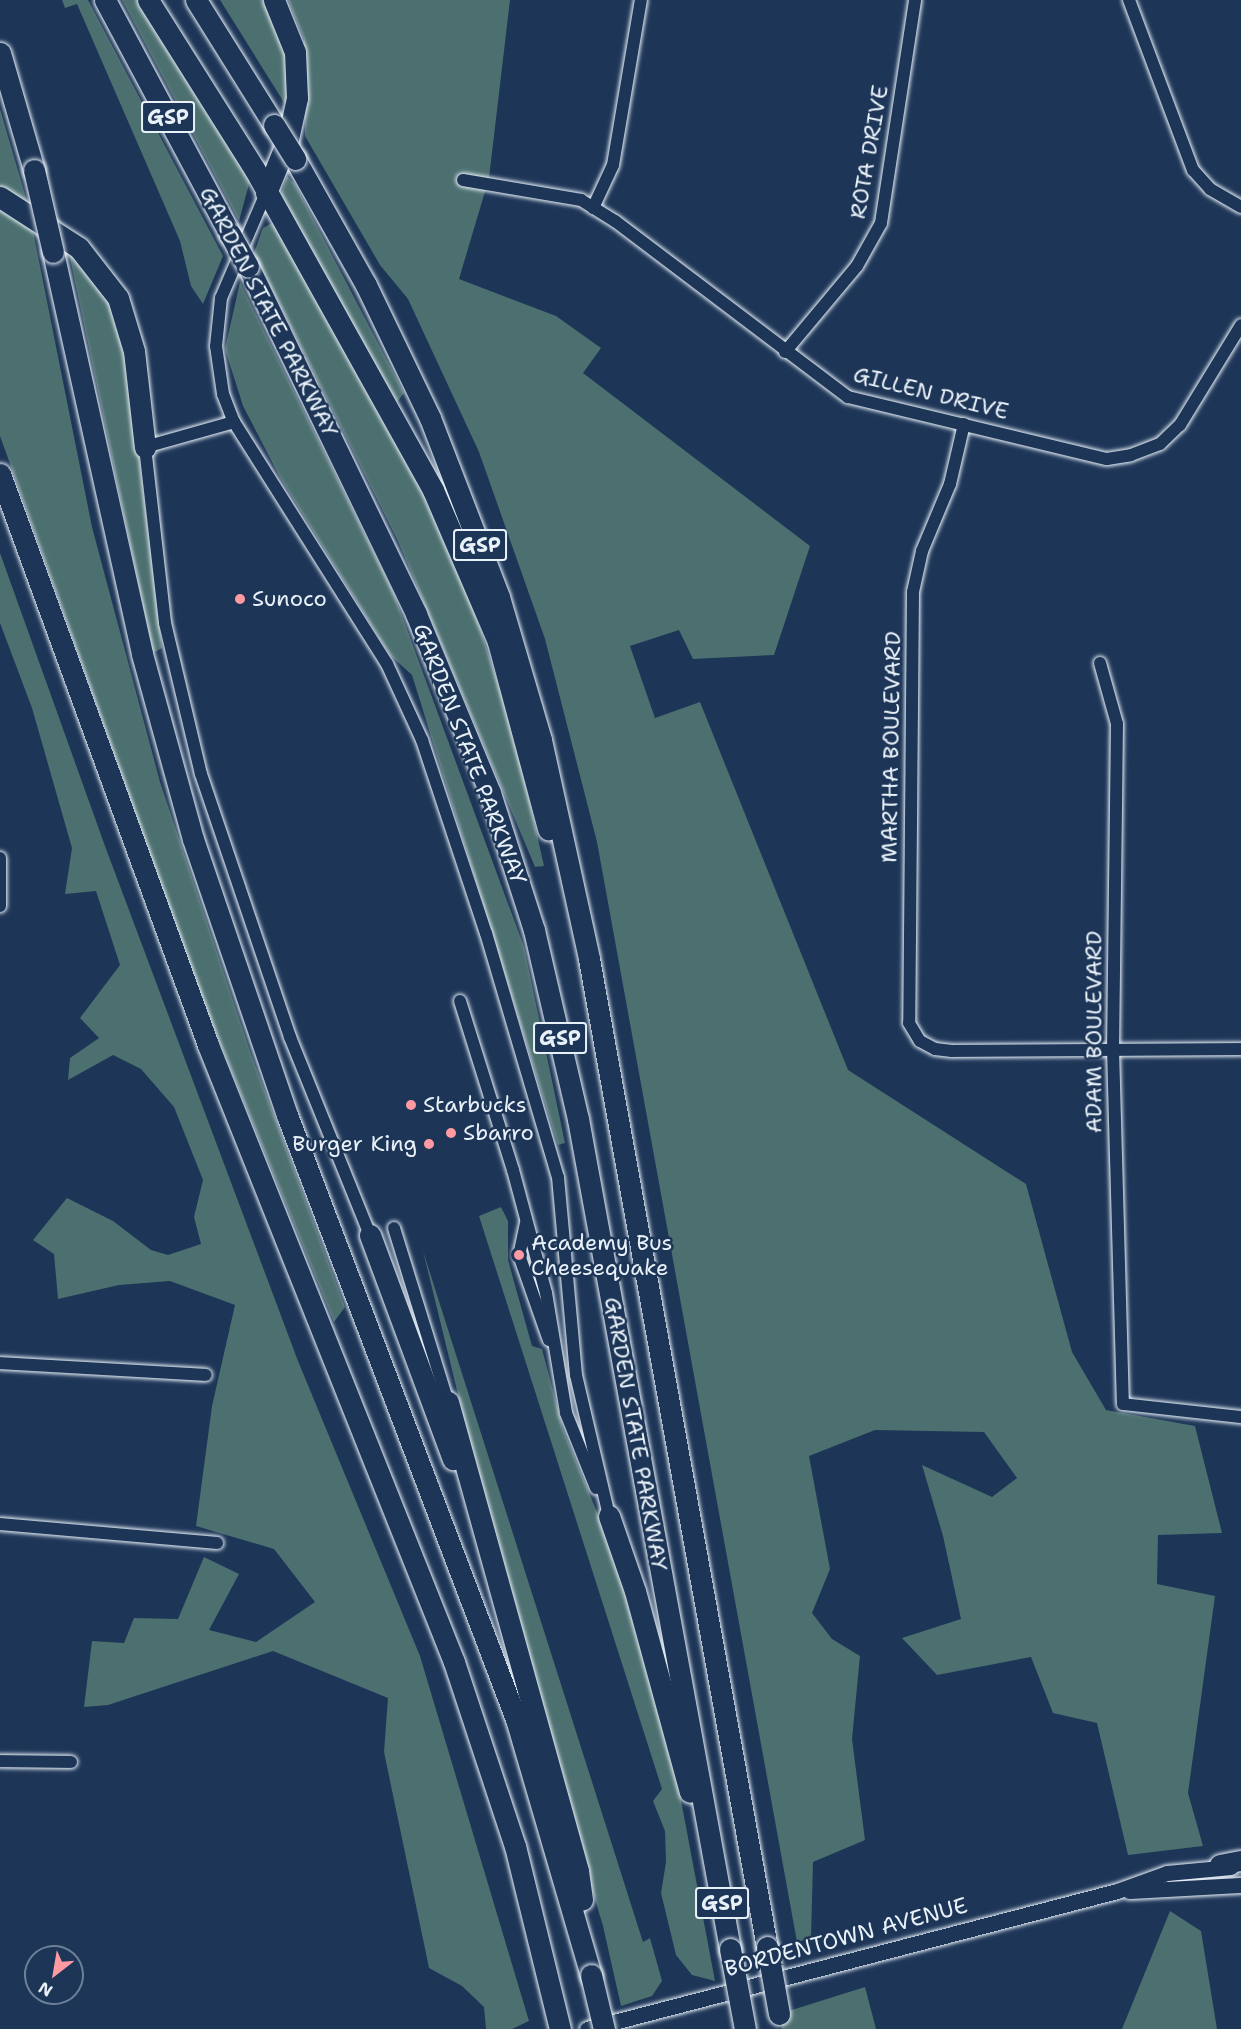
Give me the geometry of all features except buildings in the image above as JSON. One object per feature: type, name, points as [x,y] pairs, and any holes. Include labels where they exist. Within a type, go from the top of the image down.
[{"type":"highway","name":"GARDEN STATE PARKWAY","points":[[105,0],[248,266],[416,614],[490,793],[534,930],[578,1119],[745,2029]]},
{"type":"highway","points":[[148,0],[266,193],[418,461],[486,609],[529,751],[560,886],[589,959]]},
{"type":"highway","name":"GARDEN STATE PARKWAY","points":[[196,0],[295,159],[389,330],[467,507],[531,701],[555,794],[589,959],[780,2022]]},
{"type":"highway","points":[[266,193],[288,139],[297,98],[295,52],[274,0]]},
{"type":"highway","points":[[0,53],[34,170],[142,654],[193,839],[284,1106],[516,1719],[591,1975],[604,2029]]},
{"type":"highway","points":[[0,197],[79,248],[118,298],[134,351],[145,447]]},
{"type":"highway","points":[[0,474],[216,1066],[454,1662],[506,1818],[560,2029]]},
{"type":"highway","points":[[370,1235],[494,1569]]},
{"type":"highway","points":[[448,1402],[578,1871],[591,1975]]},
{"type":"highway","points":[[609,1516],[657,1664],[684,1773],[714,1858]]},
{"type":"highway","points":[[1220,1865],[1241,1861]]},
{"type":"street","points":[[593,207],[614,165],[641,0]]},
{"type":"street","name":"ROTA DRIVE","points":[[785,352],[857,266],[881,223],[915,0]]},
{"type":"street","points":[[1129,0],[1193,170],[1210,189],[1241,207]]},
{"type":"street","name":"GILLEN DRIVE","points":[[463,180],[581,201],[593,207],[848,397],[1107,459],[1131,455],[1160,444],[1180,425],[1241,325]]},
{"type":"street","points":[[266,193],[234,260],[218,314],[217,363],[234,422],[364,624],[400,690],[422,740],[486,933],[558,1177],[574,1365],[609,1516]]},
{"type":"street","points":[[234,422],[145,447],[165,622],[189,732],[290,1037],[370,1235]]},
{"type":"street","name":"MARTHA BOULEVARD","points":[[964,424],[950,484],[922,551],[913,592],[909,1023],[921,1041],[935,1049],[952,1051],[1241,1049]]},
{"type":"street","name":"ADAM BOULEVARD","points":[[1100,663],[1117,724],[1113,1049],[1123,1404],[1241,1417]]},
{"type":"street","points":[[0,906],[1,863]]},
{"type":"street","points":[[460,1001],[526,1223],[519,1256],[555,1355],[572,1431],[609,1516]]},
{"type":"street","points":[[394,1228],[448,1402]]},
{"type":"street","points":[[0,1363],[207,1376]]},
{"type":"street","points":[[0,1524],[217,1543]]},
{"type":"street","points":[[0,1761],[71,1762]]},
{"type":"street","name":"BORDENTOWN AVENUE","points":[[586,2029],[1117,1891],[1167,1873],[1220,1865],[1241,1869]]},
{"type":"street","name":"BORDENTOWN AVENUE","points":[[1117,1891],[1241,1885]]},
{"type":"green space","points":[[62,0],[88,0],[223,256],[203,304],[191,286],[180,241],[77,4],[65,8]]},
{"type":"green space","points":[[122,0],[140,0],[252,173],[239,221]]},
{"type":"green space","points":[[220,0],[267,0],[288,46],[290,112]]},
{"type":"green space","points":[[288,0],[510,0],[489,178],[459,279],[556,316],[601,348],[583,373],[810,546],[774,655],[693,659],[679,630],[630,646],[655,718],[700,702],[848,1070],[1026,1184],[1072,1352],[1106,1410],[1195,1426],[1222,1533],[1158,1535],[1157,1584],[1215,1596],[1188,1793],[1203,1846],[1128,1855],[1097,1723],[1053,1713],[1031,1657],[937,1675],[902,1638],[961,1619],[943,1536],[922,1465],[992,1497],[1017,1478],[984,1432],[875,1430],[809,1456],[830,1569],[812,1613],[832,1639],[860,1656],[852,1739],[865,1840],[813,1862],[811,1938],[797,1942],[597,842],[545,639],[479,452],[408,299],[380,265],[305,136],[304,39]]},
{"type":"green space","points":[[0,109],[28,205],[0,186]]},
{"type":"green space","points":[[287,176],[295,184],[404,393],[397,402],[280,198]]},
{"type":"green space","points":[[0,203],[31,221],[92,527],[160,782],[250,1051],[345,1307],[334,1322],[203,1001],[0,436]]},
{"type":"green space","points":[[274,222],[428,488],[467,588],[515,736],[544,866],[535,867],[398,541],[254,253],[263,228]]},
{"type":"green space","points":[[68,248],[114,307],[126,349],[162,648],[153,653]]},
{"type":"green space","points":[[240,282],[394,594],[524,947],[565,1143],[558,1145],[412,675],[390,655],[281,479],[243,406],[225,349]]},
{"type":"green space","points":[[0,553],[105,846],[298,1361],[420,1656],[529,2021],[512,2029],[486,2029],[484,2007],[462,1986],[429,1968],[384,1752],[388,1698],[273,1651],[108,1705],[84,1707],[92,1641],[124,1643],[134,1618],[178,1619],[204,1557],[239,1574],[209,1630],[256,1642],[315,1602],[274,1549],[196,1526],[212,1406],[235,1305],[170,1281],[119,1285],[58,1299],[54,1254],[33,1240],[67,1198],[113,1221],[151,1250],[168,1255],[201,1244],[194,1217],[203,1180],[174,1107],[141,1069],[113,1055],[68,1080],[70,1058],[99,1038],[80,1018],[120,965],[96,891],[65,894],[72,848],[32,708],[0,623]]},
{"type":"green space","points":[[501,1207],[508,1221],[508,1260],[532,1346],[542,1349],[563,1429],[599,1517],[634,1621],[677,1779],[715,1981],[692,1975],[676,1955],[661,1893],[666,1862],[665,1831],[653,1801],[662,1789],[479,1216]]},
{"type":"green space","points":[[423,1251],[643,1942],[650,1938],[662,1981],[652,1996],[621,2006],[603,1926],[518,1640]]},
{"type":"green space","points":[[1170,1911],[1201,1931],[1217,2029],[1122,2029]]},
{"type":"green space","points":[[865,1987],[876,2029],[782,2029],[779,2014]]},
{"type":"place","name":"Sunoco","points":[[240,599]]},
{"type":"place","name":"Starbucks","points":[[411,1105]]},
{"type":"place","name":"Sbarro","points":[[451,1133]]},
{"type":"place","name":"Burger King","points":[[429,1144]]},
{"type":"place","name":"Academy Bus Cheesequake","points":[[519,1255]]}]
